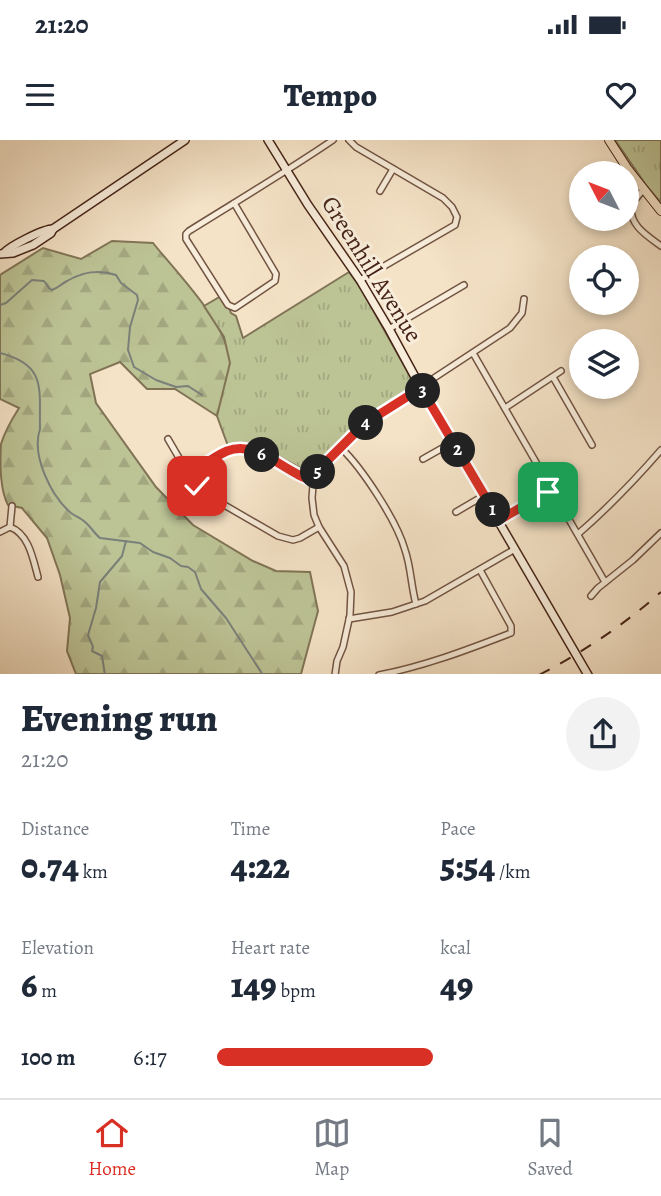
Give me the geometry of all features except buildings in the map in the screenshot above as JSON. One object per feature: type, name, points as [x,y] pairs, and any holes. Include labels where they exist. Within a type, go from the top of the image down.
[{"type":"main road","points":[[609,140],[643,190],[661,211]]},
{"type":"street","points":[[1,251],[13,253],[33,245],[52,233],[52,229],[185,140]]},
{"type":"street","name":"Greenhill Avenue","points":[[268,140],[360,281],[588,674]]},
{"type":"street","points":[[234,203],[277,278],[235,308],[228,305],[186,239],[186,234],[234,203],[287,172],[333,140]]},
{"type":"street","points":[[349,140],[356,147],[448,202],[456,212],[457,222],[360,281]]},
{"type":"street","points":[[380,191],[393,169]]},
{"type":"street","points":[[643,190],[631,205],[632,219],[661,246]]},
{"type":"street","points":[[389,330],[464,285]]},
{"type":"street","points":[[335,674],[349,619],[351,597],[346,571],[319,527],[313,506],[316,476],[326,462],[364,424],[510,328],[522,313],[524,299]]},
{"type":"street","points":[[473,353],[605,582]]},
{"type":"street","points":[[505,408],[561,371]]},
{"type":"street","points":[[552,377],[592,445]]},
{"type":"street","points":[[168,439],[193,482],[207,495],[283,539],[300,538],[319,527]]},
{"type":"street","points":[[423,459],[453,442]]},
{"type":"street","points":[[341,448],[363,473],[398,532],[405,550],[416,604]]},
{"type":"street","points":[[189,475],[226,452],[246,449],[258,452],[299,476],[315,481]]},
{"type":"street","points":[[578,534],[642,474],[661,450]]},
{"type":"street","points":[[499,520],[552,490]]},
{"type":"street","points":[[456,512],[485,495]]},
{"type":"street","points":[[10,527],[12,506]]},
{"type":"street","points":[[0,532],[10,527],[16,529],[29,547],[38,577]]},
{"type":"street","points":[[591,596],[661,533]]},
{"type":"street","points":[[349,619],[392,612],[429,599],[515,549]]},
{"type":"street","points":[[379,674],[440,660],[511,634],[511,626],[480,570]]},
{"type":"green space","points":[[615,140],[661,140],[661,203],[639,175],[639,161],[629,161]]},
{"type":"green space","points":[[112,241],[153,243],[211,316],[227,347],[230,367],[217,416],[175,389],[147,389],[120,362],[90,374],[96,403],[156,487],[193,525],[253,561],[276,571],[310,572],[318,611],[301,674],[76,674],[67,651],[70,618],[60,575],[47,538],[22,508],[8,505],[3,492],[1,444],[19,408],[0,399],[0,275],[43,248],[81,259]]},
{"type":"green space","points":[[349,272],[415,385],[366,419],[324,463],[318,473],[311,474],[258,445],[246,443],[228,446],[217,416],[230,363],[224,337],[204,306],[221,296],[231,313],[236,316],[243,338]]},
{"type":"waterway","points":[[0,305],[6,303],[32,280],[44,281],[52,290],[85,274],[103,272],[116,275],[121,283],[137,295],[138,300],[130,327],[128,350],[134,367],[156,380],[176,387],[188,386],[202,395]]},
{"type":"waterway","points":[[0,353],[26,364],[37,381],[40,402],[38,451],[50,486],[64,506],[100,538],[140,543],[195,572],[201,589],[226,618],[262,674]]},
{"type":"waterway","points":[[105,674],[102,656],[92,651],[88,635],[100,582],[122,556],[126,541]]},
{"type":"railway","points":[[541,674],[603,637],[661,592]]},
{"type":"route","points":[[197,486],[189,475],[218,456],[238,449],[254,450],[299,476],[315,481],[326,462],[364,424],[421,388],[499,520],[548,492]]}]
